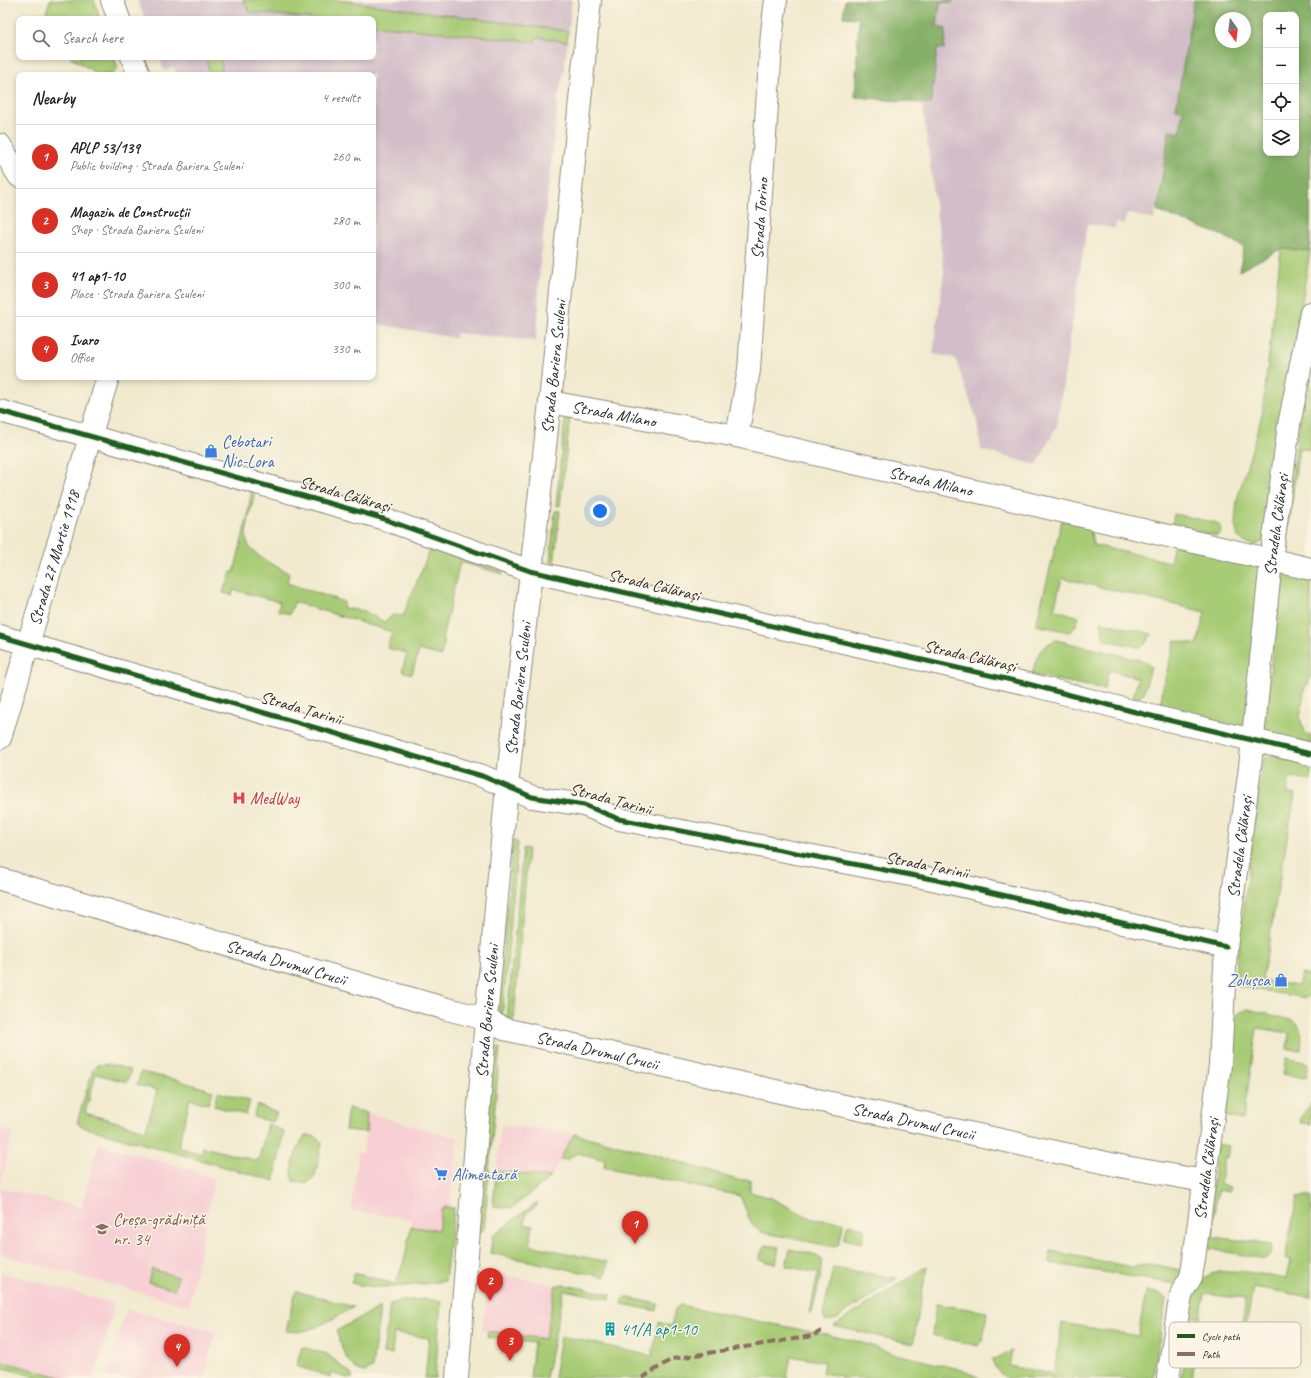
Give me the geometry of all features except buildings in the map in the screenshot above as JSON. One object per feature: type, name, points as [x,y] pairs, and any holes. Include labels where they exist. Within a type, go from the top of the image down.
[{"type":"street","points":[[112,0],[117,16]]},
{"type":"street","name":"Strada Bariera Sculeni","points":[[457,1378],[486,1019],[507,786],[550,402],[590,0]]},
{"type":"street","name":"Strada Torino","points":[[737,436],[749,370],[772,32],[776,0]]},
{"type":"street","points":[[133,60],[138,72]]},
{"type":"street","points":[[0,145],[16,171]]},
{"type":"street","name":"Stradela Călărași","points":[[1177,1322],[1182,1292],[1191,1277],[1220,1065],[1226,947],[1252,741],[1272,560],[1289,425],[1311,313]]},
{"type":"street","name":"Strada 27 Martie 1918","points":[[0,738],[107,380]]},
{"type":"street","name":"Strada Milano","points":[[550,402],[737,436],[1311,569]]},
{"type":"street","name":"Strada Călărași","points":[[0,411],[90,438],[378,517],[530,571],[1024,683],[1252,741],[1311,754]]},
{"type":"street","name":"Strada Țarinii","points":[[0,636],[277,715],[482,776],[532,796],[584,805],[619,819],[937,880],[1226,947]]},
{"type":"street","name":"Strada Drumul Crucii","points":[[0,880],[439,1007],[486,1019],[504,1029],[780,1092],[1125,1167],[1204,1181]]},
{"type":"street","name":"Stradela Călărași","points":[[1168,1378],[1170,1368]]},
{"type":"shaded area","points":[[137,0],[572,0],[564,72],[558,98],[540,263],[539,306],[536,341],[456,333],[455,338],[376,324],[376,72],[176,72],[174,67],[164,71],[160,60],[376,60],[376,16],[144,16]]},
{"type":"shaded area","points":[[953,0],[1194,0],[1176,109],[1183,111],[1180,133],[1169,131],[1154,220],[1127,213],[1125,224],[1116,223],[1115,228],[1087,224],[1057,425],[1037,465],[981,450],[977,420],[955,358],[933,354],[944,272],[922,103],[931,104],[937,48],[944,48],[937,27],[940,1],[952,3]]},
{"type":"shaded area","points":[[367,1113],[458,1138],[447,1231],[411,1227],[412,1219],[351,1211],[358,1153],[363,1153]]},
{"type":"shaded area","points":[[501,1125],[574,1134],[551,1177],[496,1171]]},
{"type":"shaded area","points":[[0,1130],[13,1132],[0,1186]]},
{"type":"shaded area","name":"Creșa-grădiniță nr. 34","points":[[99,1144],[193,1170],[214,1179],[189,1306],[0,1254],[0,1188],[81,1207]]},
{"type":"shaded area","points":[[0,1272],[112,1303],[114,1310],[94,1378],[64,1378],[0,1360]]},
{"type":"shaded area","points":[[490,1272],[556,1285],[545,1339],[482,1331]]},
{"type":"shaded area","points":[[126,1309],[216,1332],[204,1378],[107,1378]]},
{"type":"green space","points":[[50,0],[94,0],[99,16],[45,16]]},
{"type":"green space","points":[[243,0],[337,0],[568,31],[567,42],[537,37],[535,42],[376,25],[376,16],[288,16],[250,12]]},
{"type":"green space","points":[[845,0],[953,0],[952,3],[940,2],[937,27],[946,29],[944,49],[937,48],[931,104],[855,97],[859,18],[843,17]]},
{"type":"green space","points":[[1194,0],[1311,0],[1310,251],[1281,249],[1239,271],[1244,247],[1221,235],[1157,211],[1169,131],[1180,133],[1183,111],[1176,109]]},
{"type":"green space","points":[[75,60],[115,60],[118,68],[115,72],[94,72]]},
{"type":"green space","points":[[207,60],[221,60],[222,72],[209,72]]},
{"type":"green space","points":[[1281,249],[1310,251],[1264,541],[1256,545],[1246,543],[1238,537],[1235,524],[1237,500],[1262,415]]},
{"type":"green space","points":[[1311,377],[1311,450],[1299,448],[1286,545],[1282,545],[1305,384]]},
{"type":"green space","points":[[570,418],[560,506],[556,505],[565,419]]},
{"type":"green space","points":[[251,491],[254,492],[254,496],[246,536],[247,542],[256,554],[289,573],[287,583],[344,602],[343,608],[365,611],[384,622],[393,615],[403,616],[429,552],[433,549],[502,571],[503,574],[460,562],[442,639],[445,641],[441,656],[419,650],[412,674],[402,671],[407,653],[387,648],[392,632],[294,602],[290,614],[278,611],[280,602],[234,590],[232,595],[223,593],[225,585],[227,586],[231,572],[234,572],[248,515]]},
{"type":"green space","points":[[555,511],[560,511],[554,565],[550,561]]},
{"type":"green space","points":[[1174,514],[1217,523],[1220,526],[1221,532],[1217,536],[1172,526]]},
{"type":"green space","points":[[1062,520],[1090,526],[1093,545],[1170,562],[1174,544],[1262,568],[1244,724],[1239,727],[1169,713],[1161,703],[1163,687],[1175,640],[1197,645],[1205,612],[1062,578],[1054,609],[1079,617],[1075,627],[1070,632],[1036,625]]},
{"type":"green space","points":[[1282,574],[1311,578],[1311,672],[1308,685],[1305,685],[1300,718],[1305,733],[1311,735],[1311,744],[1264,734],[1279,581]]},
{"type":"green space","points":[[1101,622],[1152,634],[1144,645],[1139,647],[1105,640]]},
{"type":"green space","points":[[1056,640],[1144,661],[1151,667],[1144,692],[1139,698],[1133,697],[1138,678],[1109,670],[1104,689],[1032,675],[1041,650]]},
{"type":"green space","points":[[1274,755],[1311,763],[1311,781],[1290,778],[1287,793],[1295,794],[1262,980],[1298,986],[1301,974],[1311,976],[1311,995],[1305,998],[1240,987],[1234,983],[1262,763],[1265,758]]},
{"type":"green space","points":[[513,839],[518,843],[502,1018],[498,1009]]},
{"type":"green space","points":[[523,848],[528,849],[514,1019],[511,1021],[507,1018]]},
{"type":"green space","points":[[1248,1009],[1295,1021],[1301,1031],[1302,1042],[1301,1050],[1287,1049],[1289,1033],[1257,1028],[1243,1120],[1223,1114],[1233,1023],[1239,1013]]},
{"type":"green space","points":[[494,1047],[500,1048],[484,1229],[478,1234]]},
{"type":"green space","points":[[1286,1058],[1309,1063],[1306,1078],[1283,1074]]},
{"type":"green space","points":[[109,1064],[131,1070],[127,1082],[96,1074],[85,1113],[146,1130],[157,1090],[137,1085],[141,1072],[177,1080],[213,1091],[208,1104],[190,1099],[178,1147],[201,1154],[203,1147],[258,1161],[268,1124],[284,1132],[274,1181],[80,1126],[77,1122],[93,1070],[97,1065]]},
{"type":"green space","points":[[218,1092],[250,1101],[246,1115],[214,1106]]},
{"type":"green space","points":[[1311,1103],[1311,1124],[1301,1123],[1300,1119]]},
{"type":"green space","points":[[257,1105],[277,1113],[273,1122],[253,1117]]},
{"type":"green space","points":[[348,1108],[367,1113],[366,1132],[345,1130]]},
{"type":"green space","points":[[574,1134],[651,1153],[737,1180],[750,1180],[750,1192],[771,1198],[812,1219],[844,1222],[839,1244],[834,1247],[761,1232],[752,1225],[740,1196],[604,1167],[605,1160],[578,1153],[566,1160],[560,1159]]},
{"type":"green space","points":[[305,1136],[315,1136],[322,1143],[315,1176],[308,1183],[293,1181],[292,1176],[295,1157]]},
{"type":"green space","points":[[1217,1144],[1229,1146],[1227,1158],[1224,1158],[1220,1185],[1230,1187],[1229,1192],[1218,1190],[1212,1227],[1214,1227],[1213,1237],[1271,1244],[1271,1253],[1264,1259],[1206,1248]]},
{"type":"green space","points":[[496,1171],[551,1177],[512,1208],[493,1206]]},
{"type":"green space","points":[[1311,1197],[1311,1297],[1253,1287],[1247,1322],[1242,1322],[1246,1299],[1204,1294],[1201,1318],[1187,1316],[1191,1294],[1198,1283],[1208,1275],[1234,1271],[1287,1279],[1291,1260],[1285,1258],[1297,1198]]},
{"type":"green space","points":[[537,1202],[537,1206],[527,1212],[524,1224],[533,1226],[529,1245],[608,1262],[605,1277],[490,1253],[493,1236]]},
{"type":"green space","points":[[444,1207],[454,1208],[445,1281],[410,1286],[386,1287],[374,1287],[351,1283],[354,1273],[396,1284],[405,1257],[411,1227],[438,1230],[441,1210],[444,1210]]},
{"type":"green space","points":[[848,1224],[865,1228],[862,1243],[844,1239]]},
{"type":"green space","points":[[766,1245],[779,1247],[776,1264],[759,1260],[762,1250]]},
{"type":"green space","points":[[790,1249],[817,1255],[822,1260],[820,1280],[812,1312],[810,1313],[818,1273],[786,1266]]},
{"type":"green space","points":[[1051,1251],[1132,1267],[1144,1264],[1163,1266],[1181,1270],[1184,1278],[1176,1284],[1049,1263]]},
{"type":"green space","points":[[927,1266],[913,1344],[834,1326]]},
{"type":"green space","points":[[833,1268],[897,1278],[836,1319],[826,1322],[823,1315]]},
{"type":"green space","points":[[152,1269],[178,1277],[174,1290],[148,1282]]},
{"type":"green space","points":[[556,1285],[565,1285],[611,1294],[610,1299],[564,1290],[546,1378],[530,1378],[534,1343],[487,1337],[488,1331],[545,1339]]},
{"type":"green space","points":[[296,1291],[354,1307],[322,1325],[304,1331],[286,1331]]},
{"type":"green space","points":[[1146,1291],[1161,1294],[1166,1299],[1153,1378],[1007,1378],[994,1366],[992,1360],[1012,1351],[1009,1366],[1054,1374],[1062,1323],[1138,1336]]},
{"type":"green space","points":[[624,1297],[658,1304],[657,1311],[622,1304]]},
{"type":"green space","points":[[425,1299],[441,1301],[435,1378],[425,1378],[429,1338],[394,1333],[392,1354],[383,1353],[390,1304],[401,1301]]},
{"type":"green space","points":[[936,1304],[987,1312],[983,1340],[978,1346],[932,1335]]},
{"type":"green space","points":[[680,1305],[861,1342],[891,1353],[959,1369],[980,1378],[841,1378],[841,1376],[822,1373],[824,1362],[791,1356],[787,1378],[554,1378],[561,1336],[652,1356],[659,1322],[671,1326],[675,1309]]},
{"type":"green space","points":[[380,1307],[372,1368],[365,1372],[359,1370],[349,1362],[336,1331]]},
{"type":"green space","points":[[302,1347],[327,1354],[349,1372],[353,1378],[347,1378],[332,1373],[331,1377],[296,1366]]},
{"type":"green space","points":[[0,1360],[64,1378],[41,1378],[0,1367]]},
{"type":"green space","points":[[1182,1368],[1194,1368],[1192,1378],[1181,1378]]},
{"type":"marked path","points":[[642,1378],[672,1359],[812,1336],[823,1330]]},
{"type":"cycle path","points":[[0,411],[378,517],[530,571],[1024,683],[1147,715],[1311,754]]},
{"type":"cycle path","points":[[0,636],[482,776],[532,797],[584,805],[619,819],[937,880],[1226,947]]},
{"type":"place","name":"Cebotari Nic-Lora","points":[[211,451]]},
{"type":"place","name":"MedWay","points":[[239,798]]},
{"type":"place","name":"Zolușca","points":[[1281,980]]},
{"type":"place","name":"Alimentară","points":[[441,1174]]},
{"type":"place","name":"Creșa-grădiniță nr. 34","points":[[102,1229]]},
{"type":"place","name":"APLP 53/139","points":[[635,1244]]},
{"type":"place","name":"Magazin de Construcții","points":[[490,1301]]},
{"type":"place","name":"41/A ap1-10","points":[[610,1329]]},
{"type":"place","name":"41 ap1-10","points":[[510,1361]]},
{"type":"place","name":"Ivaro","points":[[177,1367]]}]
